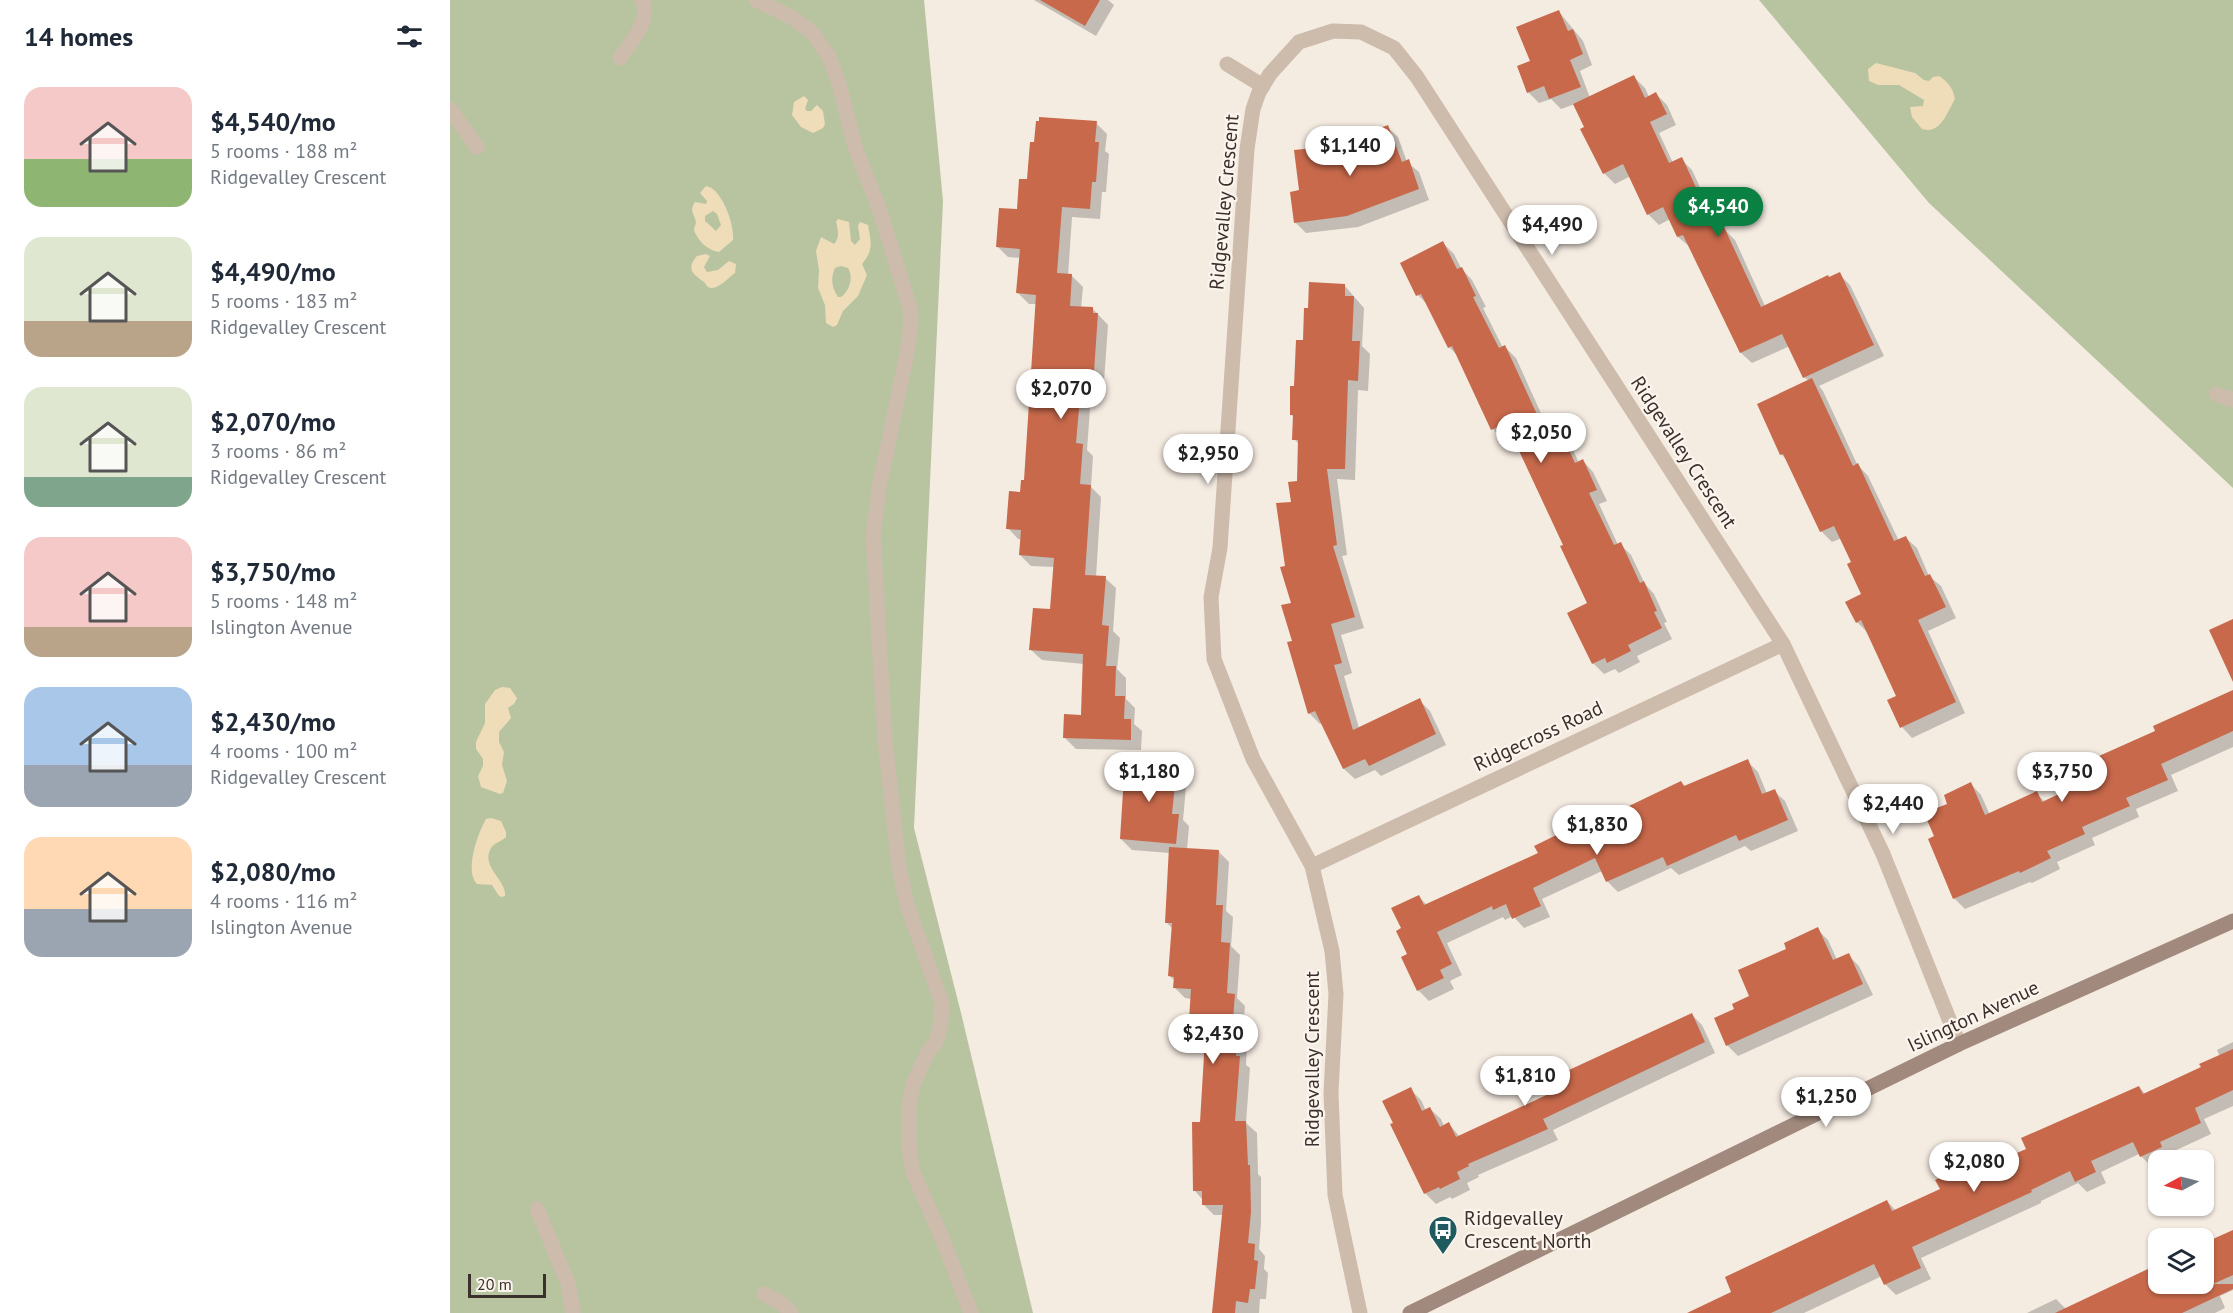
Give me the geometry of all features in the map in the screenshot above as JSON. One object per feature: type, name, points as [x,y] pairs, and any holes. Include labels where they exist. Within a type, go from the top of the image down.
[{"type":"main road","name":"Islington Avenue","points":[[1410,1313],[1959,1044],[2233,921]]},
{"type":"street","points":[[620,58],[642,23],[646,8],[642,0]]},
{"type":"street","points":[[756,0],[793,18],[813,33],[830,57],[856,150],[880,211],[910,308],[911,321],[907,353],[879,489],[873,536],[885,740],[899,867],[907,905],[942,1003],[942,1023],[936,1042],[928,1052],[914,1082],[909,1105],[909,1147],[913,1172],[945,1243],[971,1313]]},
{"type":"street","name":"Ridgevalley Crescent","points":[[1360,1313],[1335,1195],[1331,1093],[1336,994],[1332,951],[1312,866],[1252,759],[1214,659],[1212,630],[1211,597],[1220,548],[1247,149],[1253,109],[1263,86],[1285,56],[1299,42],[1334,31],[1361,32],[1394,48],[1417,77],[1783,644],[1883,854],[1959,1044]]},
{"type":"street","points":[[1227,64],[1263,86]]},
{"type":"street","points":[[450,110],[477,147]]},
{"type":"street","points":[[2216,394],[2233,400]]},
{"type":"street","name":"Ridgecross Road","points":[[1312,866],[1783,644]]},
{"type":"street","points":[[537,1209],[563,1267],[573,1313]]},
{"type":"street","points":[[764,1294],[781,1303],[791,1313]]},
{"type":"green space","points":[[450,0],[924,0],[943,201],[914,828],[1033,1313],[450,1313]]},
{"type":"green space","points":[[1759,0],[2233,0],[2233,488],[1929,203]]},
{"type":"sand","points":[[1876,63],[1915,73],[1924,80],[1929,81],[1939,76],[1947,83],[1955,99],[1939,126],[1929,130],[1922,129],[1912,117],[1910,107],[1923,106],[1924,100],[1899,85],[1878,85],[1869,81],[1868,69]]},
{"type":"sand","points":[[804,96],[808,100],[805,109],[807,111],[811,111],[817,105],[823,111],[825,124],[823,128],[813,133],[801,127],[792,115],[794,102]]},
{"type":"sand","points":[[706,186],[712,188],[722,200],[730,217],[733,240],[719,252],[704,244],[694,230],[696,222],[692,210],[693,205],[695,202],[706,204],[707,201],[700,193]],"holes":[[[713,211],[717,214],[721,225],[716,231],[705,221],[705,216]]]},
{"type":"sand","points":[[838,219],[849,222],[851,241],[855,245],[860,239],[858,226],[860,222],[868,225],[871,246],[862,264],[867,275],[858,296],[843,311],[837,325],[833,327],[826,323],[825,305],[818,288],[819,270],[816,251],[821,237],[834,244],[838,233],[836,222]],"holes":[[[841,266],[848,268],[851,276],[850,284],[844,295],[838,297],[832,283],[833,272],[835,268]]]},
{"type":"sand","points":[[706,254],[710,256],[704,267],[707,272],[718,270],[729,261],[736,264],[735,273],[714,288],[707,286],[691,268],[697,256]]},
{"type":"sand","points":[[502,687],[510,688],[517,698],[508,708],[511,718],[499,732],[499,742],[504,752],[502,765],[507,781],[503,793],[500,794],[481,787],[478,776],[483,766],[483,759],[476,749],[476,742],[485,723],[485,704],[495,690]]},
{"type":"sand","points":[[486,819],[501,821],[506,832],[506,837],[491,848],[489,855],[491,867],[505,890],[505,896],[502,897],[492,885],[477,884],[473,878],[472,861],[479,833]]},
{"type":"building","points":[[1040,0],[1100,0],[1085,26]]},
{"type":"building","points":[[1559,10],[1568,31],[1573,29],[1583,54],[1570,60],[1581,87],[1549,99],[1544,86],[1527,93],[1517,66],[1530,61],[1516,27]]},
{"type":"building","points":[[1634,75],[1645,98],[1656,92],[1667,114],[1650,122],[1669,163],[1682,157],[1716,231],[1724,227],[1761,307],[1828,275],[1829,277],[1840,272],[1874,345],[1803,378],[1782,334],[1740,353],[1683,235],[1677,237],[1663,207],[1647,215],[1623,164],[1603,174],[1580,129],[1584,127],[1573,104]]},
{"type":"building","points":[[1039,117],[1097,121],[1095,142],[1099,142],[1096,182],[1092,182],[1090,209],[1062,207],[1057,273],[1072,274],[1070,306],[1093,307],[1093,313],[1098,313],[1093,386],[1081,385],[1076,443],[1083,444],[1080,484],[1091,485],[1085,575],[1106,576],[1102,625],[1109,626],[1106,666],[1116,666],[1115,696],[1125,696],[1124,719],[1131,719],[1131,740],[1063,738],[1064,714],[1081,715],[1083,654],[1029,650],[1033,608],[1050,609],[1054,558],[1019,555],[1021,530],[1006,529],[1009,491],[1020,492],[1021,480],[1024,480],[1036,295],[1016,293],[1020,249],[996,247],[999,208],[1017,209],[1019,179],[1027,179],[1030,142],[1034,142],[1036,121],[1039,121]]},
{"type":"building","points":[[1388,125],[1402,162],[1409,159],[1419,189],[1347,216],[1294,223],[1290,192],[1299,190],[1294,150],[1333,146]]},
{"type":"building","points":[[1443,241],[1457,269],[1462,267],[1476,296],[1473,297],[1499,348],[1505,345],[1541,423],[1554,417],[1575,463],[1583,459],[1597,490],[1589,493],[1614,545],[1621,542],[1640,583],[1644,581],[1657,611],[1654,612],[1662,628],[1628,645],[1631,651],[1607,663],[1605,658],[1592,664],[1567,613],[1587,603],[1560,546],[1563,545],[1506,423],[1491,430],[1452,346],[1448,348],[1421,294],[1416,296],[1400,263]]},
{"type":"building","points":[[1309,282],[1345,284],[1345,296],[1354,296],[1352,341],[1360,341],[1358,381],[1348,380],[1345,469],[1327,469],[1337,545],[1333,546],[1355,617],[1331,624],[1342,663],[1334,665],[1353,730],[1420,698],[1436,734],[1369,766],[1365,759],[1343,769],[1315,711],[1308,714],[1287,642],[1292,641],[1281,605],[1291,603],[1280,567],[1285,566],[1276,503],[1291,502],[1288,482],[1297,481],[1298,440],[1292,440],[1293,415],[1290,415],[1290,386],[1294,386],[1296,340],[1303,340],[1304,308],[1308,308]]},
{"type":"building","points":[[1812,378],[1853,466],[1858,463],[1894,541],[1906,536],[1925,576],[1930,574],[1946,607],[1918,620],[1956,702],[1900,728],[1887,700],[1896,696],[1861,620],[1856,623],[1845,602],[1861,594],[1847,564],[1851,562],[1834,526],[1820,532],[1783,454],[1780,455],[1757,404]]},
{"type":"building","points":[[2233,619],[2233,682],[2209,630]]},
{"type":"building","points":[[2233,690],[2233,731],[2161,764],[2168,780],[2126,798],[2130,806],[2082,827],[2085,834],[2047,851],[2051,858],[2020,873],[2019,871],[1953,899],[1928,839],[1934,836],[1924,813],[1947,804],[1944,795],[1971,782],[1985,815],[2037,791],[2042,802],[2080,784],[2072,768],[2155,731],[2153,726]]},
{"type":"building","points":[[1748,759],[1762,794],[1775,789],[1788,820],[1739,841],[1736,835],[1667,866],[1663,857],[1606,882],[1595,858],[1533,888],[1541,906],[1512,919],[1506,904],[1493,910],[1492,906],[1437,932],[1452,964],[1440,970],[1444,978],[1417,991],[1401,957],[1407,954],[1396,931],[1401,928],[1391,908],[1419,895],[1424,905],[1538,853],[1534,846],[1579,824],[1577,820],[1598,810],[1602,819],[1681,781],[1684,786]]},
{"type":"building","points":[[1125,760],[1177,764],[1172,814],[1179,814],[1176,844],[1120,839]]},
{"type":"building","points":[[1169,847],[1219,850],[1216,905],[1223,905],[1221,942],[1230,943],[1227,993],[1235,994],[1232,1033],[1237,1033],[1236,1056],[1240,1056],[1235,1121],[1246,1121],[1251,1212],[1248,1243],[1255,1244],[1254,1260],[1258,1261],[1255,1289],[1250,1289],[1248,1303],[1236,1301],[1235,1313],[1212,1313],[1223,1205],[1202,1205],[1202,1191],[1193,1191],[1192,1122],[1200,1122],[1206,1022],[1189,1020],[1191,989],[1173,988],[1174,977],[1168,976],[1172,923],[1165,923]]},
{"type":"building","points":[[1818,927],[1833,960],[1849,953],[1863,984],[1726,1046],[1714,1018],[1734,1009],[1732,1004],[1749,996],[1738,970],[1786,949],[1784,943]]},
{"type":"building","points":[[1692,1013],[1705,1042],[1543,1119],[1548,1129],[1468,1164],[1469,1166],[1457,1172],[1460,1179],[1424,1194],[1390,1124],[1393,1123],[1382,1101],[1411,1087],[1422,1111],[1430,1107],[1440,1127],[1449,1122],[1456,1137],[1553,1092],[1549,1084],[1570,1074],[1569,1070]]},
{"type":"building","points":[[2233,1049],[2233,1090],[2195,1108],[2201,1123],[2160,1142],[2162,1147],[2148,1150],[2148,1153],[2140,1157],[2133,1142],[2091,1161],[2096,1172],[2075,1182],[2070,1171],[2031,1190],[2032,1192],[1912,1247],[1921,1268],[1884,1285],[1874,1264],[1771,1313],[1687,1313],[1731,1292],[1725,1277],[1887,1200],[1892,1211],[1940,1189],[1935,1180],[1983,1158],[1987,1166],[2026,1149],[2021,1138],[2139,1086],[2143,1094],[2201,1067],[2199,1064]]},
{"type":"building","points":[[2233,1230],[2233,1275],[2214,1284],[2214,1239]]},
{"type":"building","points":[[2148,1269],[2148,1294],[2214,1294],[2214,1284],[2233,1284],[2233,1289],[2182,1313],[2055,1313]]},
{"type":"place","name":"Ridgevalley Crescent North","points":[[1443,1256]]}]
